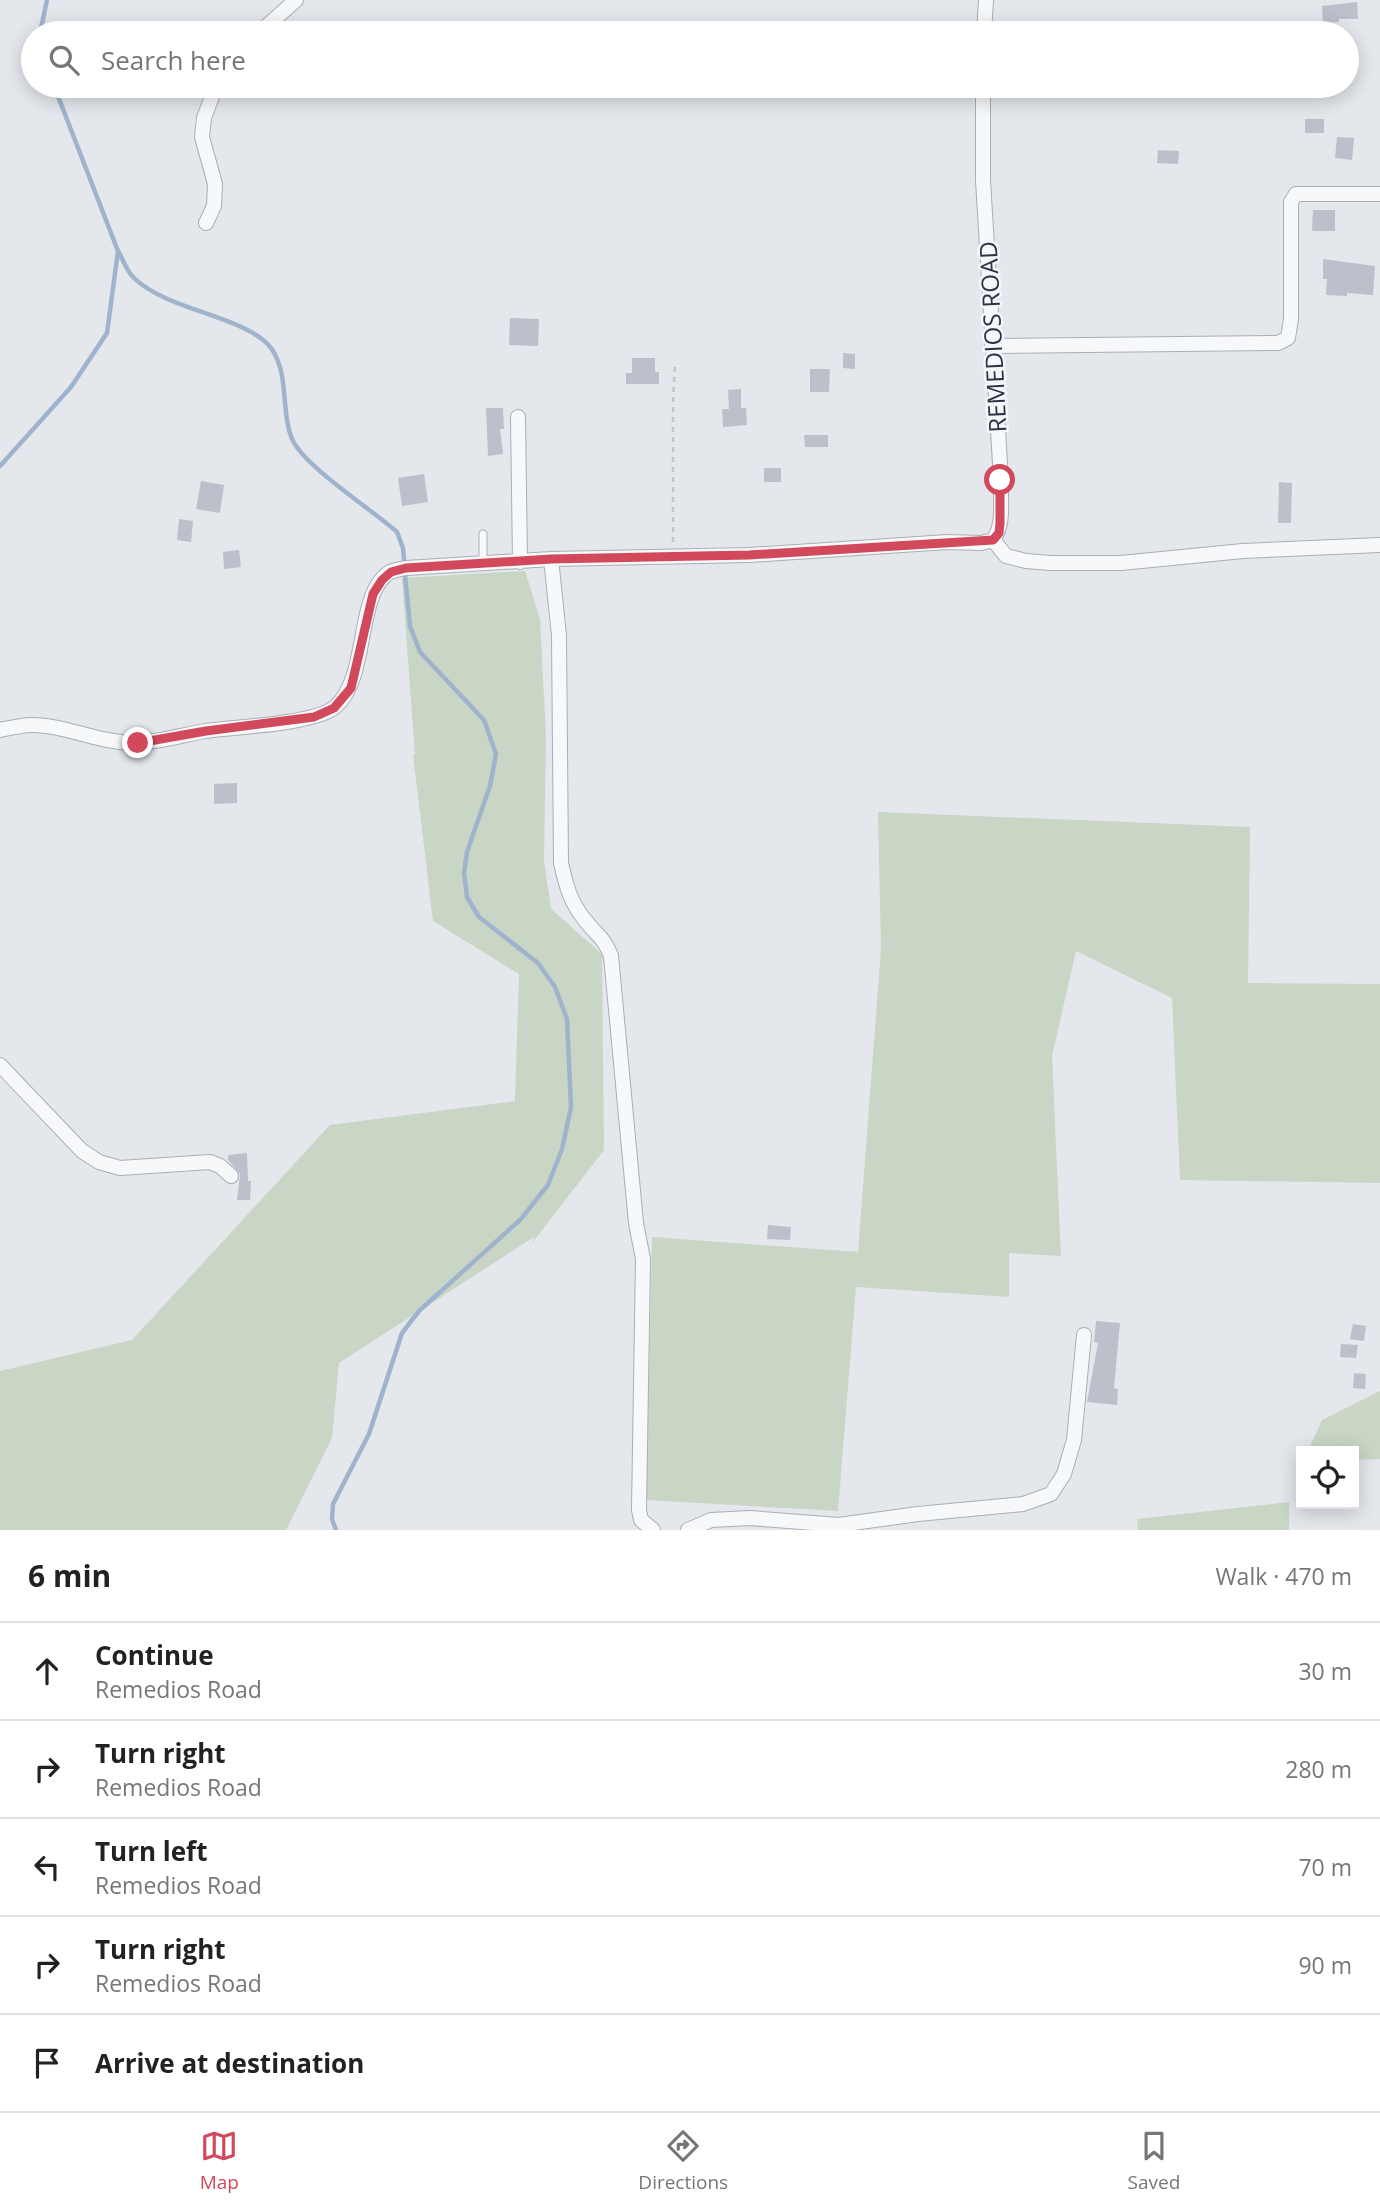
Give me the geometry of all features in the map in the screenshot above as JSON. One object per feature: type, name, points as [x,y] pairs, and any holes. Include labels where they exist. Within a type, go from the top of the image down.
[{"type":"street","points":[[272,21],[296,0]]},
{"type":"street","points":[[985,21],[986,0]]},
{"type":"street","points":[[206,223],[214,206],[215,184],[202,137],[204,118],[212,98]]},
{"type":"street","name":"REMEDIOS ROAD","points":[[983,98],[983,180],[1000,480],[999,533],[993,540]]},
{"type":"street","points":[[992,346],[1278,343],[1288,338],[1291,319],[1291,202],[1296,194],[1380,194]]},
{"type":"street","points":[[519,417],[520,562]]},
{"type":"street","points":[[0,730],[32,725],[138,743],[314,717],[334,708],[351,688],[373,594],[391,572],[406,568],[551,559],[749,555],[993,540],[1006,556],[1051,563],[1121,563],[1243,551],[1380,545]]},
{"type":"street","points":[[551,559],[559,635],[561,863],[567,894],[585,921],[605,941],[611,956],[636,1223],[643,1259],[639,1510],[641,1520],[653,1530]]},
{"type":"street","points":[[0,1065],[82,1150],[99,1162],[120,1168],[210,1162],[231,1176]]},
{"type":"street","points":[[688,1530],[711,1520],[750,1518],[839,1525],[1023,1504],[1051,1494],[1064,1474],[1074,1440],[1084,1335]]},
{"type":"lane","points":[[483,534],[483,563]]},
{"type":"path","points":[[673,556],[675,364]]},
{"type":"green space","points":[[525,571],[540,619],[546,735],[544,860],[551,909],[602,954],[604,1150],[532,1243],[534,1237],[339,1363],[332,1438],[286,1530],[0,1530],[0,1371],[132,1340],[330,1125],[515,1101],[519,974],[433,921],[413,755],[402,578]]},
{"type":"green space","points":[[878,812],[1250,827],[1248,983],[1380,984],[1380,1183],[1180,1180],[1172,998],[1076,951],[1052,1056],[1061,1256],[1009,1253],[1009,1297],[856,1287],[838,1511],[646,1500],[652,1237],[858,1252],[881,949]]},
{"type":"green space","points":[[1380,1391],[1380,1459],[1359,1460],[1359,1446],[1310,1446],[1322,1420]]},
{"type":"green space","points":[[1289,1502],[1289,1530],[1138,1530],[1137,1519]]},
{"type":"building","points":[[1357,2],[1358,19],[1323,21],[1322,6]]},
{"type":"building","points":[[1305,119],[1324,119],[1324,133],[1305,133]]},
{"type":"building","points":[[1337,137],[1354,138],[1352,160],[1335,158]]},
{"type":"building","points":[[1158,150],[1179,151],[1178,164],[1157,163]]},
{"type":"building","points":[[1313,210],[1335,210],[1335,231],[1312,231]]},
{"type":"building","points":[[1323,259],[1375,266],[1373,295],[1326,295],[1327,279],[1323,279]]},
{"type":"building","points":[[510,318],[539,319],[538,346],[509,345]]},
{"type":"building","points":[[843,353],[855,354],[855,369],[843,368]]},
{"type":"building","points":[[632,358],[655,358],[655,372],[659,372],[659,384],[626,384],[626,373],[632,373]]},
{"type":"building","points":[[810,369],[830,369],[829,392],[810,392]]},
{"type":"building","points":[[741,389],[741,408],[746,408],[747,425],[723,427],[722,409],[729,409],[728,390]]},
{"type":"building","points":[[486,408],[503,408],[504,429],[500,429],[503,454],[488,456]]},
{"type":"building","points":[[804,435],[828,435],[828,447],[805,447]]},
{"type":"building","points":[[764,468],[781,468],[781,482],[764,482]]},
{"type":"building","points":[[424,474],[428,502],[402,506],[398,478]]},
{"type":"building","points":[[201,481],[224,485],[220,513],[196,509]]},
{"type":"building","points":[[1279,482],[1292,483],[1291,523],[1278,523]]},
{"type":"building","points":[[179,519],[193,521],[191,542],[177,540]]},
{"type":"building","points":[[239,550],[241,567],[224,569],[223,552]]},
{"type":"building","points":[[237,783],[237,803],[214,804],[214,784]]},
{"type":"building","points":[[247,1153],[248,1181],[251,1181],[250,1200],[237,1200],[240,1174],[228,1160],[228,1155]]},
{"type":"building","points":[[768,1225],[791,1227],[790,1240],[767,1239]]},
{"type":"building","points":[[1096,1321],[1120,1323],[1114,1388],[1118,1389],[1117,1405],[1087,1402],[1098,1343],[1094,1342]]},
{"type":"building","points":[[1353,1324],[1366,1326],[1364,1341],[1350,1339]]},
{"type":"building","points":[[1341,1344],[1358,1345],[1356,1358],[1340,1357]]},
{"type":"building","points":[[1354,1373],[1366,1374],[1365,1389],[1353,1388]]},
{"type":"waterway","points":[[43,21],[47,0]]},
{"type":"waterway","points":[[0,466],[71,387],[107,333],[118,251],[59,98]]},
{"type":"waterway","points":[[118,251],[127,269],[149,289],[244,328],[271,348],[281,370],[289,430],[293,441],[300,452],[325,476],[397,532],[404,560]]},
{"type":"waterway","points":[[336,1530],[332,1519],[333,1504],[369,1434],[402,1333],[419,1311],[520,1220],[548,1185],[562,1149],[571,1107],[567,1019],[555,987],[538,963],[479,917],[467,897],[464,873],[467,852],[490,786],[496,754],[484,720],[420,652],[410,626],[405,575]]},
{"type":"route","points":[[138,743],[314,717],[334,708],[351,688],[373,594],[391,572],[406,568],[551,559],[723,556],[947,542],[981,543],[993,540],[999,533],[1000,480]]}]
